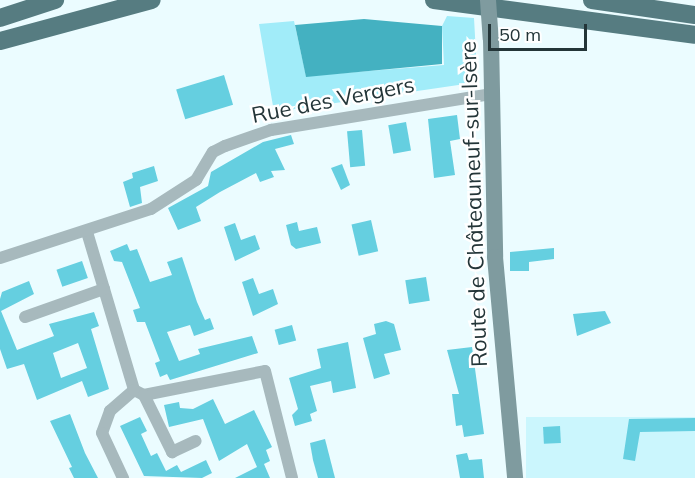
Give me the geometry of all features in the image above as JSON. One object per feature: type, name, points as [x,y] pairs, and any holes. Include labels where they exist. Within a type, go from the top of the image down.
[{"type":"highway","points":[[0,18],[55,0]]},
{"type":"highway","points":[[0,41],[152,0]]},
{"type":"highway","points":[[434,0],[695,35]]},
{"type":"highway","points":[[592,0],[695,15]]},
{"type":"main road","name":"Route de Châteauneuf-sur-Isère","points":[[488,0],[491,39],[495,257],[515,478]]},
{"type":"street","name":"Rue des Vergers","points":[[0,258],[87,232],[178,195],[196,180],[213,152],[271,130],[492,94]]},
{"type":"street","points":[[87,232],[140,392],[172,452],[196,441]]},
{"type":"street","points":[[25,317],[104,289]]},
{"type":"street","points":[[123,478],[102,433],[110,411],[140,392],[266,371],[292,478]]},
{"type":"shaded area","points":[[447,16],[474,18],[477,72],[472,83],[274,112],[259,24],[294,21],[306,76],[444,65],[442,26]]},
{"type":"shaded area","points":[[364,19],[442,26],[442,64],[306,77],[295,25]]},
{"type":"shaded area","points":[[526,417],[695,417],[695,478],[526,478]]},
{"type":"building","points":[[224,75],[233,105],[185,119],[176,90]]},
{"type":"building","points":[[457,115],[460,139],[450,141],[455,175],[434,178],[428,119]]},
{"type":"building","points":[[406,122],[411,151],[393,154],[388,125]]},
{"type":"building","points":[[362,130],[365,166],[350,167],[347,131]]},
{"type":"building","points":[[291,135],[294,144],[275,149],[285,170],[271,171],[274,177],[260,182],[256,173],[220,192],[196,207],[201,221],[178,230],[168,208],[208,186],[211,172],[263,142]]},
{"type":"building","points":[[342,164],[350,185],[341,190],[331,168]]},
{"type":"building","points":[[154,166],[158,181],[140,187],[142,203],[130,207],[123,182],[133,178],[132,173]]},
{"type":"building","points":[[371,220],[378,251],[359,256],[352,224]]},
{"type":"building","points":[[297,222],[299,231],[317,227],[321,243],[296,249],[291,245],[286,225]]},
{"type":"building","points":[[235,223],[241,240],[255,235],[260,249],[235,261],[224,227]]},
{"type":"building","points":[[127,244],[130,251],[137,249],[150,282],[172,275],[167,262],[182,257],[205,320],[210,318],[214,329],[194,336],[190,325],[167,332],[179,361],[200,354],[198,349],[252,336],[258,353],[170,380],[167,374],[160,377],[155,363],[160,361],[145,322],[137,322],[133,310],[140,308],[122,262],[114,261],[110,251]]},
{"type":"building","points":[[554,248],[554,259],[529,262],[529,271],[510,271],[510,252]]},
{"type":"building","points":[[82,261],[88,278],[62,287],[56,270]]},
{"type":"building","points":[[426,277],[430,301],[409,304],[405,280]]},
{"type":"building","points":[[253,278],[259,294],[273,289],[278,304],[253,316],[242,282]]},
{"type":"building","points":[[29,281],[34,294],[1,311],[17,350],[54,336],[49,324],[94,312],[99,326],[91,329],[109,389],[88,397],[82,381],[37,400],[24,364],[7,369],[0,349],[0,299],[2,292]],"holes":[[[78,343],[87,368],[61,378],[53,353]]]},
{"type":"building","points":[[605,311],[611,323],[577,336],[573,314]]},
{"type":"building","points":[[386,321],[394,324],[401,350],[384,354],[390,374],[374,379],[363,338],[376,334],[374,324]]},
{"type":"building","points":[[292,325],[296,340],[279,345],[275,330]]},
{"type":"building","points":[[348,342],[356,388],[333,393],[331,381],[310,386],[317,411],[310,414],[312,421],[295,426],[292,415],[298,409],[289,378],[321,368],[317,349]]},
{"type":"building","points":[[472,347],[484,434],[464,437],[462,425],[456,426],[452,394],[459,394],[447,350]]},
{"type":"building","points":[[213,399],[225,424],[254,410],[272,447],[266,450],[270,461],[264,464],[270,478],[235,478],[257,467],[247,444],[219,461],[203,419],[169,427],[164,405],[179,402],[180,408],[193,409]]},
{"type":"building","points":[[70,414],[85,453],[98,478],[74,478],[69,468],[72,467],[50,421]]},
{"type":"building","points":[[140,417],[147,431],[141,434],[151,456],[157,453],[166,471],[177,465],[181,472],[206,460],[212,473],[202,478],[144,476],[120,426]]},
{"type":"building","points":[[695,418],[695,431],[640,432],[635,461],[623,459],[629,419]]},
{"type":"building","points":[[560,426],[561,443],[544,444],[543,427]]},
{"type":"building","points":[[325,439],[335,478],[318,478],[313,460],[310,443]]},
{"type":"building","points":[[467,453],[469,460],[482,459],[484,478],[460,478],[456,455]]}]
